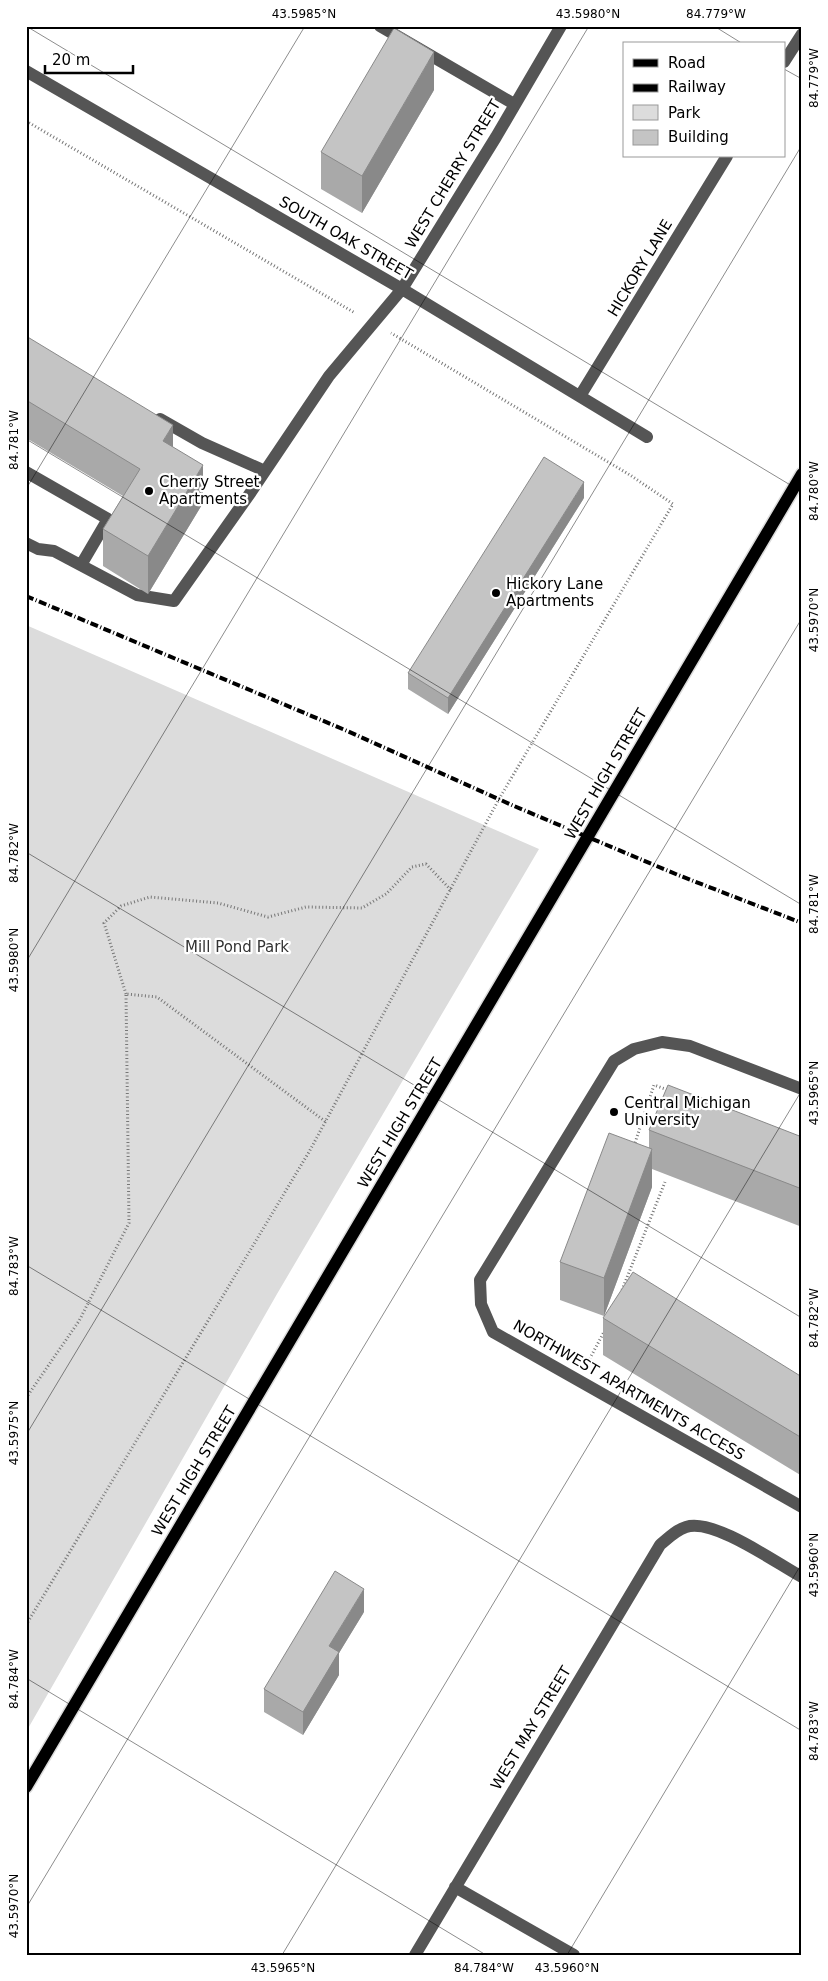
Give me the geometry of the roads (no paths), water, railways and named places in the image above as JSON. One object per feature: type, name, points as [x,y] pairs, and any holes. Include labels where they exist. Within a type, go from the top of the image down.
[{"type":"main road","name":"WEST HIGH STREET","points":[[26,1788],[802,474]]},
{"type":"street","points":[[380,26],[514,104]]},
{"type":"street","name":"WEST CHERRY STREET","points":[[81,565],[137,595],[174,600],[329,376],[402,289],[561,26]]},
{"type":"street","points":[[786,59],[802,34]]},
{"type":"street","name":"SOUTH OAK STREET","points":[[26,71],[402,289],[647,437]]},
{"type":"street","name":"HICKORY LANE","points":[[580,396],[726,158]]},
{"type":"street","points":[[152,414],[202,443],[265,471]]},
{"type":"street","points":[[26,472],[108,519],[81,565],[54,551],[38,550],[26,543]]},
{"type":"street","name":"NORTHWEST APARTMENTS ACCESS","points":[[802,1089],[690,1046],[662,1042],[634,1049],[614,1060],[480,1280],[481,1304],[493,1332],[802,1507]]},
{"type":"street","name":"WEST MAY STREET","points":[[415,1955],[660,1545],[671,1535],[685,1527],[707,1527],[727,1534],[802,1577]]},
{"type":"street","points":[[455,1887],[574,1955]]},
{"type":"railway","points":[[26,596],[345,730],[514,806],[678,875],[802,923]]},
{"type":"place","name":"Cherry Street Apartments","points":[[149,491]]},
{"type":"place","name":"Hickory Lane Apartments","points":[[496,593]]},
{"type":"place","name":"Central Michigan University","points":[[614,1112]]},
{"type":"park label","name":"Mill Pond Park","points":[[237,947]]}]
